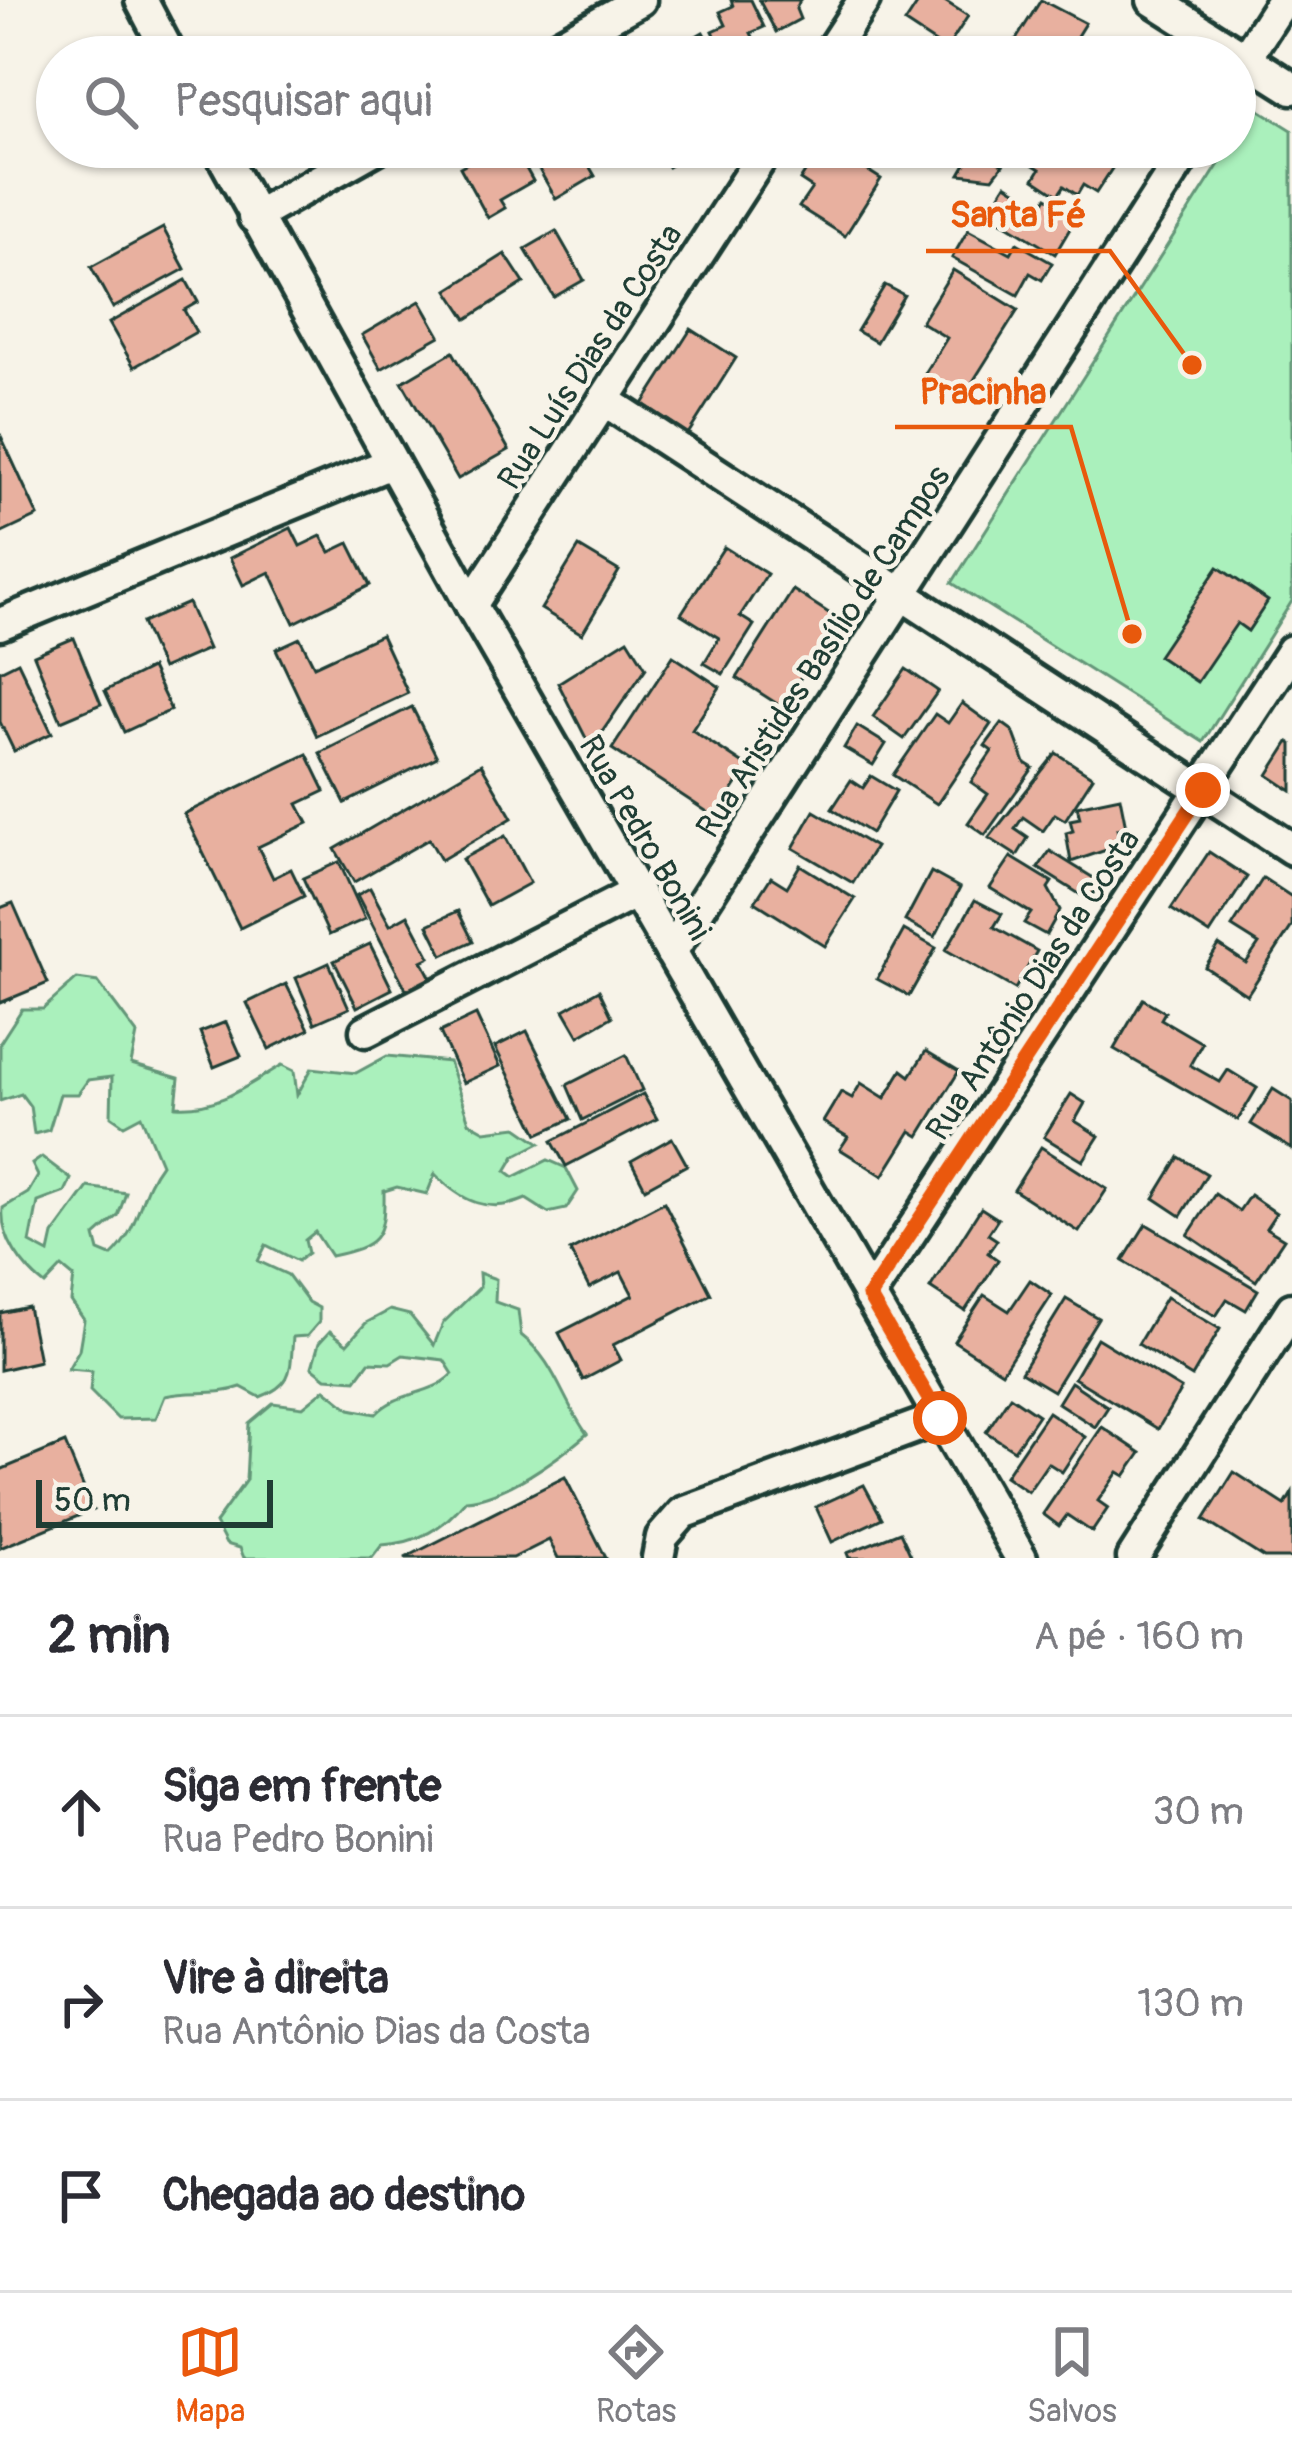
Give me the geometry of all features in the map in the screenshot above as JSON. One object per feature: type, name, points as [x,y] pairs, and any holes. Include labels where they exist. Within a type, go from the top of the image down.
[{"type":"street","points":[[141,0],[160,36]]},
{"type":"street","points":[[576,36],[640,0]]},
{"type":"street","points":[[841,36],[864,0]]},
{"type":"street","points":[[1154,0],[1201,36]]},
{"type":"street","points":[[1256,41],[1282,0]]},
{"type":"street","points":[[1256,73],[1292,88]]},
{"type":"street","name":"Rua Pedro Bonini","points":[[229,168],[470,604],[1021,1558]]},
{"type":"street","points":[[254,217],[341,168]]},
{"type":"street","name":"Rua Luís Dias da Costa","points":[[470,604],[754,168]]},
{"type":"street","name":"Rua Aristides Basílio de Campos","points":[[671,952],[1176,168]]},
{"type":"street","points":[[604,400],[1292,848]]},
{"type":"street","points":[[0,624],[392,463]]},
{"type":"street","name":"Rua Antônio Dias da Costa","points":[[869,1296],[1292,651]]},
{"type":"street","points":[[366,1031],[637,892]]},
{"type":"street","points":[[1133,1558],[1292,1309]]},
{"type":"street","points":[[658,1558],[662,1537],[683,1513],[940,1418]]},
{"type":"green space","points":[[1256,108],[1292,130],[1292,601],[1203,742],[952,583],[1217,168],[1256,168]]},
{"type":"green space","points":[[77,979],[98,982],[137,1034],[131,1064],[179,1078],[176,1106],[219,1100],[282,1065],[294,1071],[297,1095],[312,1068],[356,1073],[387,1056],[449,1062],[469,1122],[485,1131],[517,1127],[540,1143],[515,1156],[506,1171],[514,1177],[548,1160],[566,1168],[578,1191],[566,1209],[548,1213],[526,1199],[500,1206],[476,1203],[435,1174],[427,1194],[397,1187],[384,1191],[383,1220],[369,1244],[331,1256],[315,1232],[305,1240],[308,1253],[298,1261],[266,1245],[258,1261],[288,1275],[308,1302],[319,1308],[319,1322],[307,1336],[293,1337],[285,1381],[260,1397],[241,1387],[165,1396],[156,1418],[118,1419],[90,1391],[92,1371],[68,1369],[79,1350],[84,1320],[71,1301],[74,1277],[62,1267],[45,1285],[15,1251],[3,1219],[3,1208],[28,1193],[38,1176],[32,1164],[42,1157],[71,1179],[65,1192],[38,1202],[30,1243],[49,1253],[53,1235],[88,1187],[126,1193],[118,1216],[95,1236],[99,1251],[111,1256],[128,1235],[161,1164],[141,1116],[124,1125],[111,1116],[112,1077],[88,1080],[78,1094],[60,1094],[49,1130],[34,1134],[30,1106],[21,1094],[0,1101],[0,1043],[22,1009],[43,1009]]},
{"type":"green space","points":[[479,1273],[496,1279],[495,1302],[518,1310],[521,1335],[550,1369],[587,1434],[529,1476],[466,1500],[429,1533],[382,1545],[372,1558],[244,1558],[240,1548],[226,1544],[215,1523],[246,1480],[249,1423],[273,1403],[303,1407],[325,1389],[350,1409],[376,1414],[453,1374],[444,1360],[403,1355],[390,1363],[369,1362],[356,1380],[326,1378],[312,1367],[319,1343],[330,1331],[347,1344],[366,1323],[390,1310],[410,1315],[434,1345],[443,1323],[480,1287]]},
{"type":"building","points":[[731,0],[751,0],[764,27],[752,36],[715,36],[713,31],[726,25],[720,12],[733,6]]},
{"type":"building","points":[[759,0],[800,0],[796,9],[800,19],[776,32]]},
{"type":"building","points":[[920,0],[943,0],[968,16],[955,36],[925,36],[905,23]]},
{"type":"building","points":[[1041,0],[1085,23],[1077,36],[1018,36]]},
{"type":"building","points":[[461,168],[526,168],[533,181],[500,200],[505,208],[488,218]]},
{"type":"building","points":[[538,168],[590,168],[595,176],[556,199]]},
{"type":"building","points":[[808,168],[864,168],[881,179],[845,236],[799,207],[812,188],[800,180]]},
{"type":"building","points":[[963,168],[1001,168],[993,178],[960,174]]},
{"type":"building","points":[[1112,168],[1096,193],[1083,185],[1077,195],[1064,186],[1058,195],[1034,179],[1040,169]]},
{"type":"building","points":[[1006,184],[1042,206],[1047,197],[1078,215],[1055,254],[988,213]]},
{"type":"building","points":[[163,228],[185,269],[113,308],[91,267]]},
{"type":"building","points":[[968,230],[1011,253],[1017,243],[1052,263],[1042,280],[1030,273],[1018,295],[952,258]]},
{"type":"building","points":[[556,231],[584,280],[554,297],[525,249]]},
{"type":"building","points":[[505,254],[524,283],[467,319],[448,290]]},
{"type":"building","points":[[953,270],[1018,310],[962,399],[924,375],[947,338],[921,322]]},
{"type":"building","points":[[186,280],[198,302],[184,310],[196,332],[134,367],[109,323]]},
{"type":"building","points":[[885,285],[904,295],[876,342],[857,331]]},
{"type":"building","points":[[420,301],[440,336],[381,369],[362,335]]},
{"type":"building","points":[[691,329],[736,358],[688,434],[643,404]]},
{"type":"building","points":[[453,352],[509,450],[458,479],[402,382]]},
{"type":"building","points":[[0,434],[38,516],[0,534]]},
{"type":"building","points":[[291,528],[300,546],[321,536],[330,552],[349,543],[370,585],[294,623],[270,572],[243,585],[230,558]]},
{"type":"building","points":[[579,547],[619,571],[582,634],[541,609]]},
{"type":"building","points":[[724,547],[767,574],[740,616],[754,625],[723,674],[704,663],[719,638],[681,614]]},
{"type":"building","points":[[1218,567],[1268,601],[1248,631],[1237,623],[1197,682],[1158,656]]},
{"type":"building","points":[[793,590],[838,619],[782,707],[737,678]]},
{"type":"building","points":[[188,603],[208,649],[162,669],[142,623]]},
{"type":"building","points":[[381,635],[408,693],[317,736],[276,649],[300,638],[314,666]]},
{"type":"building","points":[[74,638],[101,704],[61,721],[34,655]]},
{"type":"building","points":[[628,639],[646,668],[591,748],[558,683]]},
{"type":"building","points":[[673,656],[720,687],[692,730],[748,767],[715,817],[612,749]]},
{"type":"building","points":[[18,662],[52,733],[14,751],[0,722],[0,671]]},
{"type":"building","points":[[151,668],[171,710],[124,732],[105,691]]},
{"type":"building","points":[[906,669],[938,691],[904,739],[873,717]]},
{"type":"building","points":[[962,703],[991,724],[937,804],[893,775],[935,714],[948,723]]},
{"type":"building","points":[[412,707],[437,757],[345,803],[320,753]]},
{"type":"building","points":[[1002,723],[1013,731],[1025,763],[1033,768],[985,835],[968,823],[988,794],[971,782],[992,751],[985,746]]},
{"type":"building","points":[[857,726],[886,744],[873,765],[844,748]]},
{"type":"building","points":[[1292,744],[1292,791],[1268,775]]},
{"type":"building","points":[[1056,753],[1093,777],[1065,820],[1055,814],[1043,831],[1023,817],[1015,829],[1028,838],[1017,856],[989,838]]},
{"type":"building","points":[[307,754],[325,791],[298,804],[308,823],[258,847],[273,878],[291,869],[304,896],[240,928],[184,814]]},
{"type":"building","points":[[481,764],[512,818],[441,860],[429,839],[354,882],[335,849]]},
{"type":"building","points":[[871,776],[896,791],[871,833],[832,809],[851,780],[863,788]]},
{"type":"building","points":[[1120,797],[1126,827],[1117,829],[1121,845],[1071,862],[1066,833],[1073,831],[1070,820],[1080,818],[1077,806]]},
{"type":"building","points":[[814,811],[875,847],[853,883],[793,848]]},
{"type":"building","points":[[505,836],[530,883],[488,906],[462,859]]},
{"type":"building","points":[[1050,851],[1100,882],[1089,900],[1038,868]]},
{"type":"building","points":[[1209,852],[1247,877],[1210,934],[1171,909]]},
{"type":"building","points":[[1011,857],[1052,882],[1048,888],[1060,910],[1046,935],[1024,923],[1031,913],[990,888]]},
{"type":"building","points":[[339,862],[365,919],[329,935],[303,878]]},
{"type":"building","points":[[800,865],[855,899],[825,946],[755,902],[771,877],[787,887]]},
{"type":"building","points":[[931,872],[960,888],[935,937],[905,921]]},
{"type":"building","points":[[1263,878],[1292,897],[1292,926],[1247,995],[1205,967],[1219,945],[1246,963],[1259,944],[1232,927]]},
{"type":"building","points":[[370,888],[390,925],[408,915],[430,957],[422,961],[431,978],[407,991],[357,895]]},
{"type":"building","points":[[975,900],[1002,914],[994,927],[1037,951],[1015,989],[946,950]]},
{"type":"building","points":[[13,903],[48,983],[0,1003],[0,908]]},
{"type":"building","points":[[458,911],[473,941],[443,955],[428,925]]},
{"type":"building","points":[[904,930],[936,948],[909,996],[877,979]]},
{"type":"building","points":[[370,944],[392,989],[357,1007],[334,961]]},
{"type":"building","points":[[329,963],[349,1008],[315,1023],[296,978]]},
{"type":"building","points":[[286,984],[309,1029],[269,1049],[247,1003]]},
{"type":"building","points":[[599,990],[612,1017],[579,1036],[564,1010]]},
{"type":"building","points":[[1143,999],[1165,1012],[1161,1019],[1202,1043],[1190,1065],[1220,1082],[1228,1070],[1257,1088],[1238,1120],[1114,1049]]},
{"type":"building","points":[[476,1015],[500,1066],[463,1083],[440,1032]]},
{"type":"building","points":[[226,1022],[241,1056],[214,1067],[200,1032]]},
{"type":"building","points":[[527,1031],[571,1119],[538,1134],[495,1047]]},
{"type":"building","points":[[926,1051],[959,1071],[919,1136],[911,1131],[883,1176],[840,1149],[848,1137],[823,1122],[841,1092],[852,1098],[861,1083],[885,1098],[902,1070],[910,1076]]},
{"type":"building","points":[[626,1055],[642,1090],[582,1120],[567,1085]]},
{"type":"building","points":[[1273,1089],[1292,1101],[1292,1149],[1251,1124]]},
{"type":"building","points":[[643,1094],[657,1119],[566,1166],[552,1141]]},
{"type":"building","points":[[1071,1094],[1085,1103],[1075,1121],[1099,1136],[1083,1161],[1044,1137]]},
{"type":"building","points":[[672,1138],[687,1165],[645,1188],[631,1161]]},
{"type":"building","points":[[1041,1147],[1107,1189],[1079,1232],[1014,1190]]},
{"type":"building","points":[[1179,1157],[1207,1174],[1181,1216],[1154,1198]]},
{"type":"building","points":[[1215,1194],[1239,1211],[1250,1195],[1276,1213],[1266,1228],[1284,1239],[1256,1281],[1188,1235]]},
{"type":"building","points":[[664,1202],[711,1294],[613,1345],[621,1360],[583,1380],[559,1333],[633,1295],[621,1272],[589,1288],[570,1251]]},
{"type":"building","points":[[981,1208],[998,1219],[988,1234],[997,1240],[988,1253],[998,1260],[965,1311],[930,1288]]},
{"type":"building","points":[[1146,1224],[1258,1290],[1246,1310],[1227,1299],[1216,1316],[1123,1261]]},
{"type":"building","points":[[1030,1280],[1052,1295],[1002,1372],[954,1341],[984,1295],[1009,1311]]},
{"type":"building","points":[[1166,1297],[1220,1329],[1192,1377],[1138,1344]]},
{"type":"building","points":[[1066,1299],[1098,1318],[1053,1391],[1021,1372]]},
{"type":"building","points":[[28,1307],[39,1361],[0,1370],[0,1313]]},
{"type":"building","points":[[1097,1338],[1181,1389],[1158,1429],[1074,1378]]},
{"type":"building","points":[[1071,1382],[1108,1407],[1095,1427],[1058,1403]]},
{"type":"building","points":[[1010,1396],[1038,1415],[1014,1450],[986,1432]]},
{"type":"building","points":[[1048,1412],[1085,1437],[1062,1472],[1048,1463],[1028,1492],[1005,1476]]},
{"type":"building","points":[[1102,1427],[1141,1453],[1125,1476],[1118,1472],[1098,1501],[1108,1508],[1092,1532],[1067,1515],[1059,1526],[1043,1514]]},
{"type":"building","points":[[65,1443],[93,1510],[0,1548],[0,1470]]},
{"type":"building","points":[[1234,1472],[1285,1505],[1292,1493],[1292,1558],[1264,1558],[1204,1520]]},
{"type":"building","points":[[565,1477],[606,1558],[558,1558],[549,1540],[513,1558],[405,1558]]},
{"type":"building","points":[[864,1485],[882,1518],[832,1542],[816,1507]]},
{"type":"building","points":[[900,1532],[912,1558],[849,1558],[847,1553]]},
{"type":"place","name":"Santa Fé","points":[[1192,365]]},
{"type":"place","name":"Pracinha","points":[[1132,634]]},
{"type":"route","points":[[940,1418],[869,1296],[1203,790]]}]
